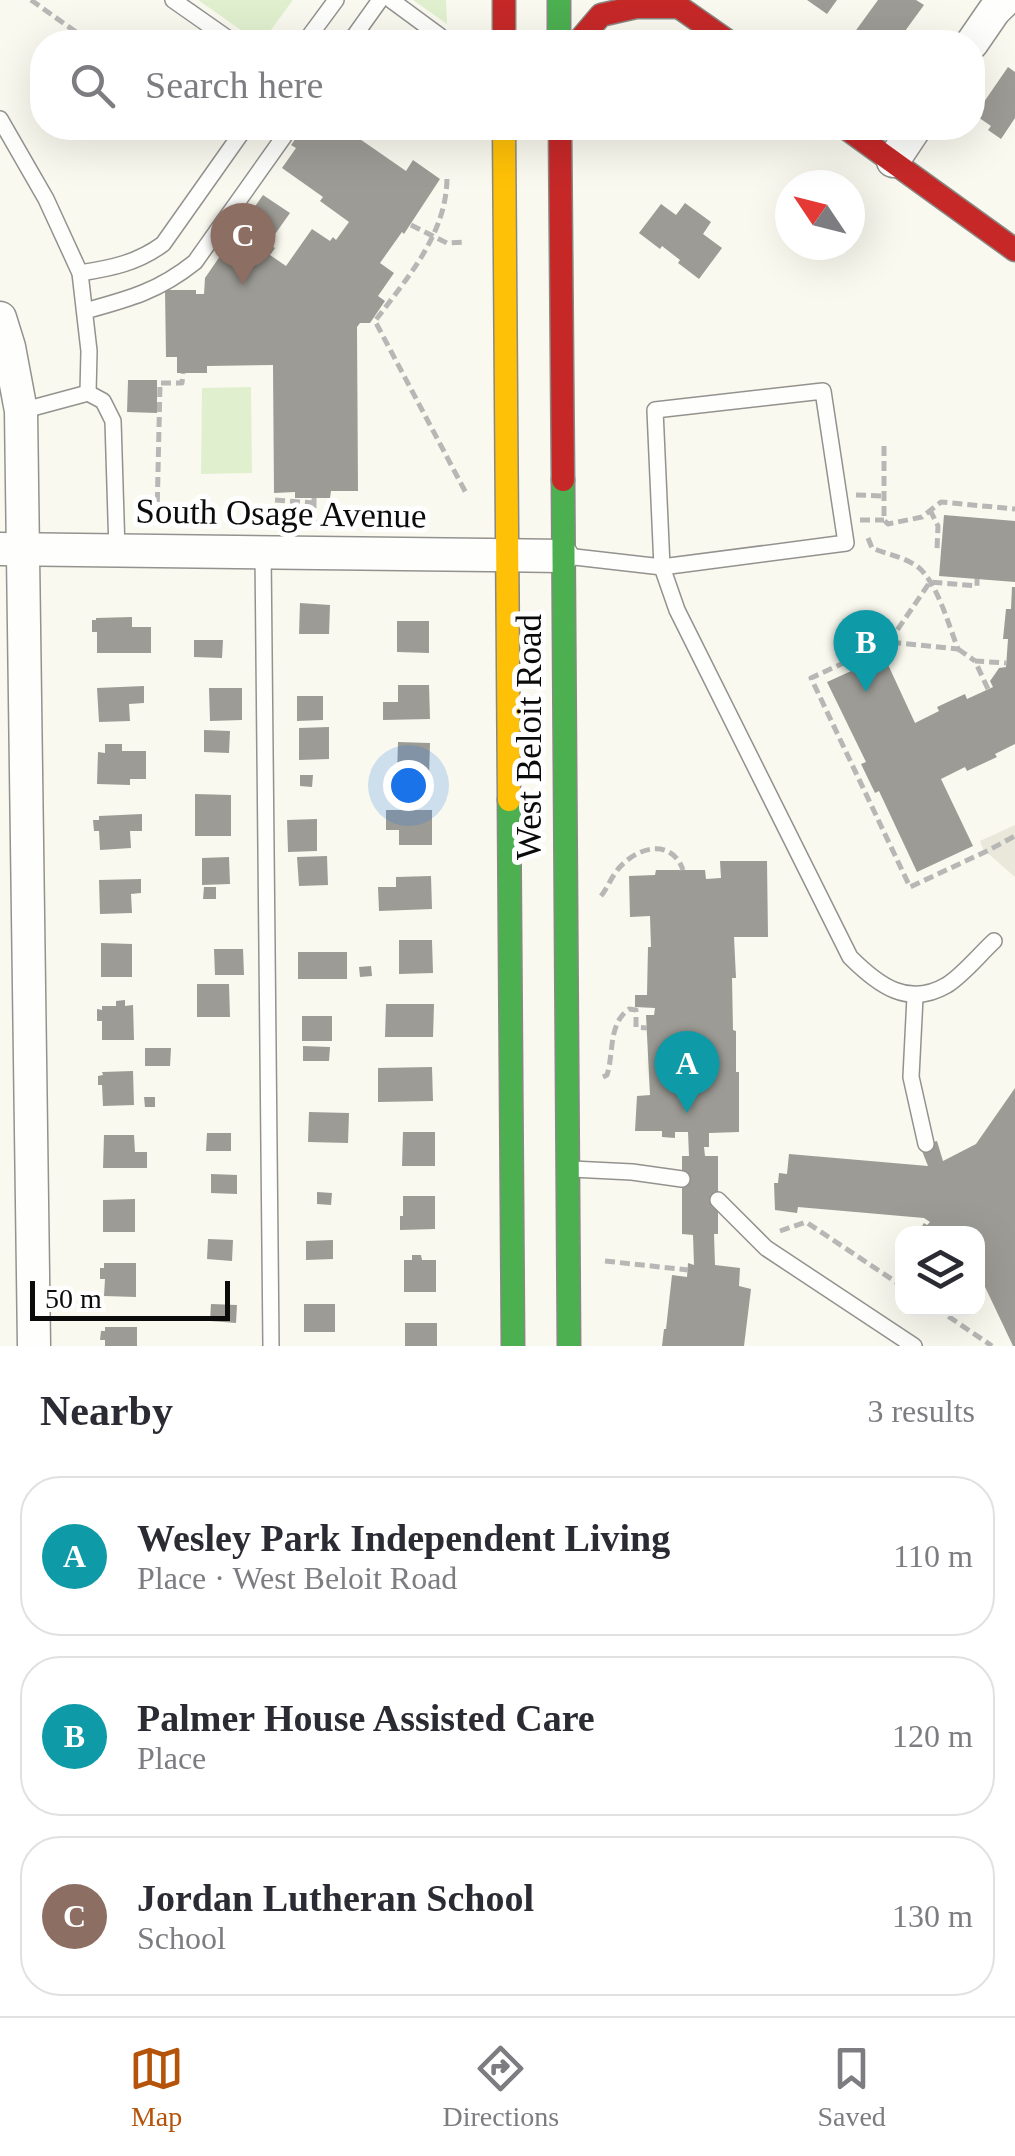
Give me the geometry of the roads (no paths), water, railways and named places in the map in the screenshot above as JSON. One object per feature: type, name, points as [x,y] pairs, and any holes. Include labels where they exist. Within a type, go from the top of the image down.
[{"type":"main road","points":[[504,0],[504,30]]},
{"type":"main road","points":[[559,0],[559,30]]},
{"type":"main road","points":[[588,30],[601,15],[675,4],[711,30]]},
{"type":"main road","name":"West Beloit Road","points":[[504,140],[506,555],[520,1049],[513,1346]]},
{"type":"main road","name":"West Beloit Road","points":[[560,140],[562,556],[557,1050],[568,1169],[569,1346]]},
{"type":"main road","points":[[863,140],[1015,250]]},
{"type":"street","points":[[981,30],[1005,0]]},
{"type":"street","points":[[893,161],[907,140]]},
{"type":"street","points":[[0,318],[21,411],[12,550],[34,1346]]},
{"type":"street","name":"South Osage Avenue","points":[[12,550],[562,556]]},
{"type":"lane","points":[[173,0],[217,30]]},
{"type":"lane","points":[[315,30],[336,0]]},
{"type":"lane","points":[[359,30],[380,0]]},
{"type":"lane","points":[[391,0],[432,30]]},
{"type":"lane","points":[[0,119],[46,198],[80,272],[89,351],[88,393]]},
{"type":"lane","points":[[80,272],[117,267],[146,256],[163,244],[237,140]]},
{"type":"lane","points":[[85,310],[142,295],[195,262],[281,140]]},
{"type":"lane","points":[[562,556],[662,567],[846,543],[823,391],[655,410],[662,567],[676,610],[850,957],[891,990],[915,997],[948,984],[994,941]]},
{"type":"lane","points":[[21,411],[88,393],[103,401],[113,420],[116,551]]},
{"type":"lane","points":[[263,552],[271,1346]]},
{"type":"lane","points":[[915,997],[911,1077],[926,1144]]},
{"type":"lane","points":[[568,1169],[682,1179]]},
{"type":"lane","points":[[718,1200],[766,1248],[914,1346]]},
{"type":"place","name":"Jordan Lutheran School","points":[[243,285]]},
{"type":"place","name":"Palmer House Assisted Care","points":[[866,692]]},
{"type":"place","name":"Wesley Park Independent Living","points":[[687,1113]]}]
